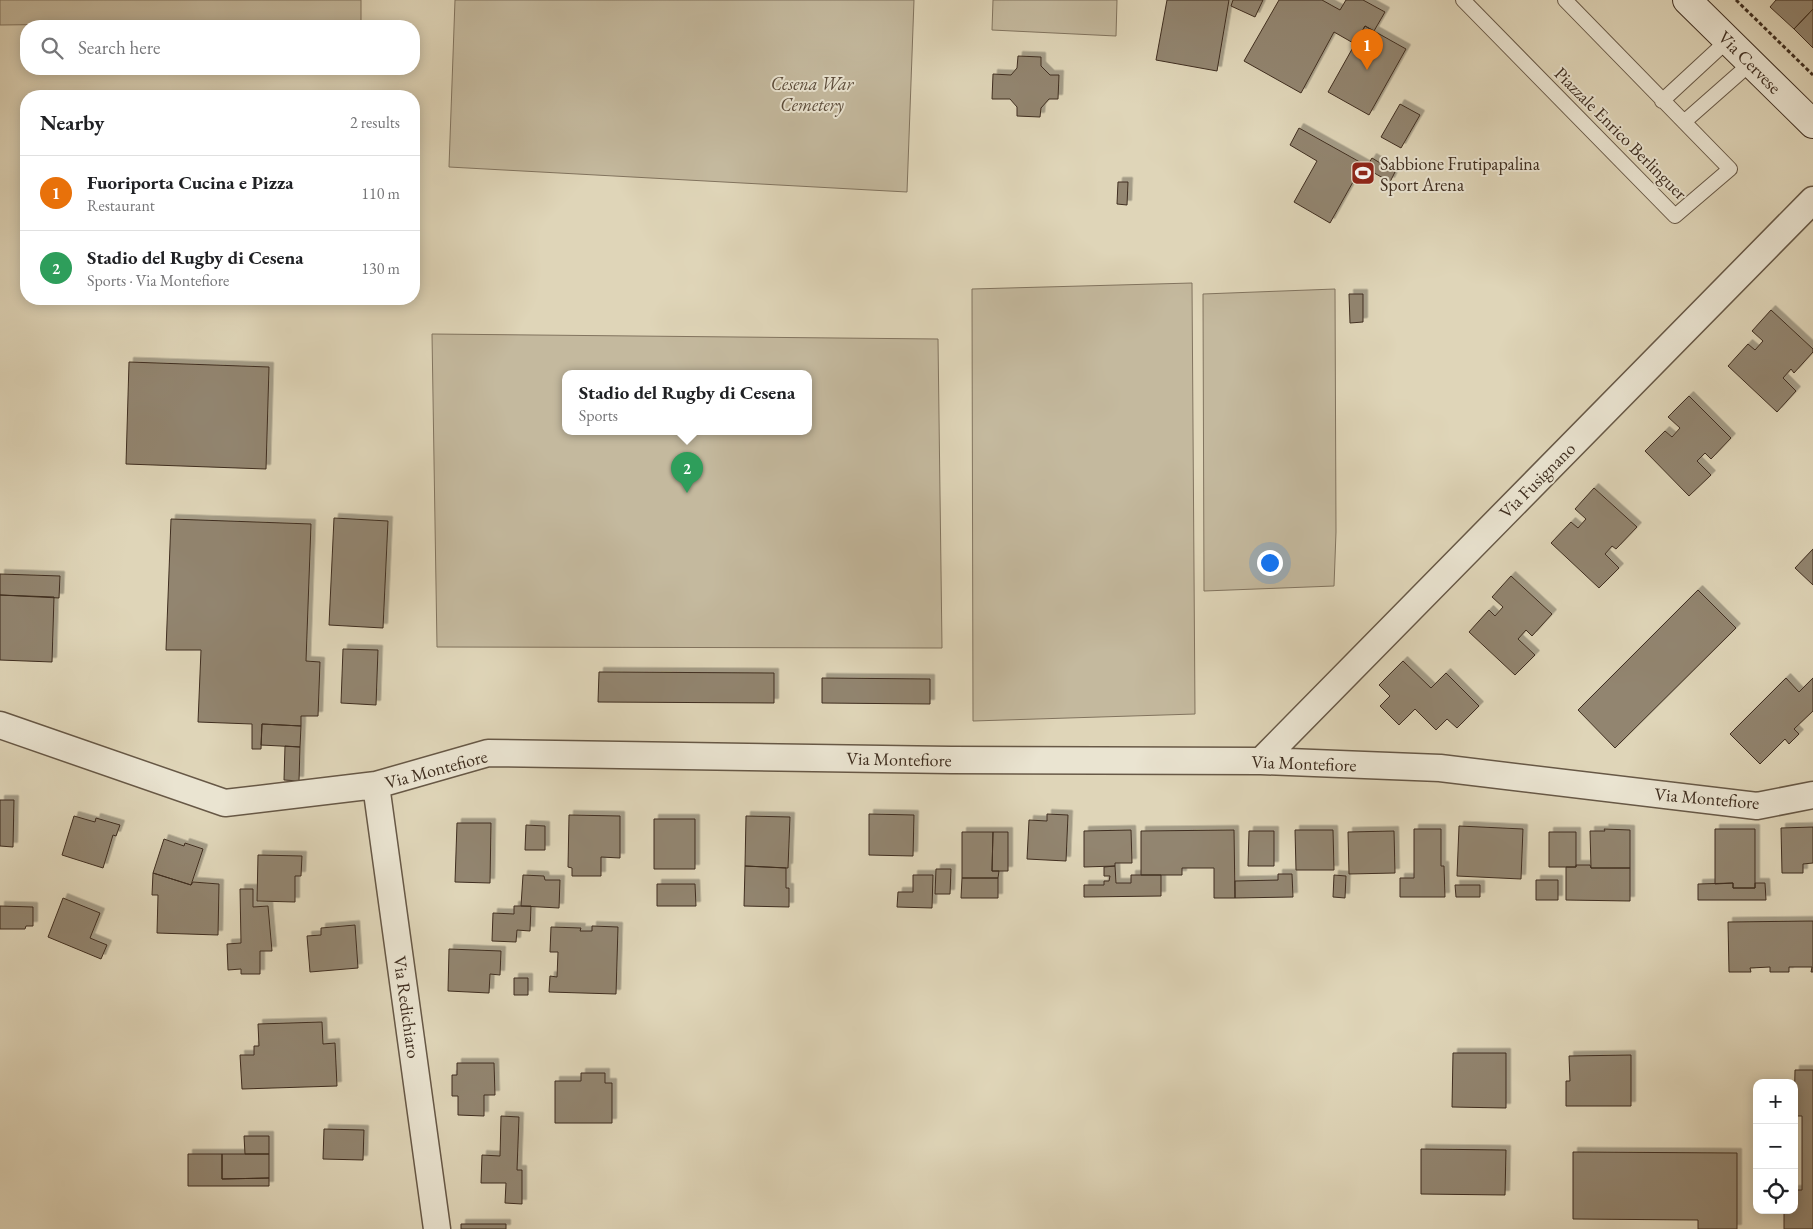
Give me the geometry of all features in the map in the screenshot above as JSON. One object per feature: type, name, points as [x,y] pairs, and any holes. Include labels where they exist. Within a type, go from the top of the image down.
[{"type":"main road","name":"Via Cervese","points":[[1688,0],[1813,124]]},
{"type":"street","name":"Via Fusignano","points":[[1262,761],[1813,200]]},
{"type":"street","name":"Via Montefiore","points":[[0,725],[225,803],[376,785],[488,753],[951,760],[1262,761],[1440,768],[1757,806],[1813,795]]},
{"type":"street","name":"Via Redichiaro","points":[[376,785],[437,1229]]},
{"type":"lane","name":"Piazzale Enrico Berlinguer","points":[[1463,0],[1676,216],[1730,169],[1566,0]]},
{"type":"lane","points":[[1662,101],[1728,40]]},
{"type":"lane","points":[[1684,122],[1752,63]]},
{"type":"path","points":[[1736,0],[1813,75]]},
{"type":"green space","points":[[0,0],[361,0],[361,20],[20,20],[20,25],[0,25]]},
{"type":"green space","name":"Cesena War Cemetery","points":[[455,0],[914,0],[907,192],[449,167]]},
{"type":"green space","points":[[993,0],[1117,0],[1116,36],[992,30]]},
{"type":"green space","points":[[1192,283],[1195,714],[973,721],[972,289]]},
{"type":"green space","points":[[1335,289],[1336,532],[1334,586],[1204,591],[1203,294]]},
{"type":"green space","points":[[432,334],[938,339],[942,648],[437,647]]},
{"type":"building","points":[[1167,0],[1229,0],[1217,71],[1156,60]]},
{"type":"building","points":[[1233,0],[1263,0],[1255,17],[1231,6]]},
{"type":"building","points":[[1279,0],[1322,0],[1340,10],[1346,0],[1363,0],[1385,12],[1374,31],[1365,26],[1355,44],[1334,32],[1301,93],[1244,61]]},
{"type":"building","points":[[1776,0],[1813,0],[1813,9],[1794,29],[1770,7]]},
{"type":"building","points":[[1813,9],[1813,48],[1794,29]]},
{"type":"building","points":[[1365,26],[1406,49],[1369,115],[1328,92]]},
{"type":"building","points":[[1018,56],[1041,57],[1041,66],[1050,75],[1059,75],[1058,99],[1049,99],[1041,108],[1040,117],[1017,116],[1017,107],[1010,99],[992,99],[993,74],[1011,75],[1017,68]]},
{"type":"building","points":[[1400,104],[1420,115],[1401,148],[1381,137]]},
{"type":"building","points":[[1299,128],[1367,166],[1372,158],[1395,172],[1390,182],[1362,166],[1330,223],[1294,202],[1317,161],[1290,145]]},
{"type":"building","points":[[1118,182],[1128,182],[1127,205],[1117,204]]},
{"type":"building","points":[[1349,294],[1363,294],[1363,322],[1350,323]]},
{"type":"building","points":[[1771,310],[1813,349],[1813,352],[1794,373],[1791,369],[1783,378],[1796,391],[1777,412],[1728,366],[1748,344],[1755,350],[1763,341],[1752,331]]},
{"type":"building","points":[[129,362],[269,367],[266,469],[126,464]]},
{"type":"building","points":[[1689,396],[1731,438],[1711,459],[1705,453],[1697,461],[1711,475],[1689,496],[1645,451],[1665,431],[1672,437],[1680,428],[1668,417]]},
{"type":"building","points":[[1594,488],[1637,527],[1616,549],[1612,546],[1605,554],[1619,568],[1599,588],[1551,543],[1571,522],[1578,528],[1586,519],[1575,509]]},
{"type":"building","points":[[334,518],[388,521],[383,628],[329,625]]},
{"type":"building","points":[[171,519],[311,524],[306,661],[320,662],[318,716],[301,716],[301,726],[262,724],[261,749],[252,749],[252,724],[198,722],[201,650],[166,650]]},
{"type":"building","points":[[1813,549],[1813,585],[1795,568]]},
{"type":"building","points":[[0,574],[60,576],[59,598],[0,595]]},
{"type":"building","points":[[1511,576],[1552,614],[1532,636],[1526,630],[1518,639],[1535,655],[1515,675],[1469,632],[1489,610],[1495,616],[1503,607],[1492,597]]},
{"type":"building","points":[[1698,590],[1736,628],[1615,748],[1578,710]]},
{"type":"building","points":[[0,595],[54,597],[52,662],[0,660]]},
{"type":"building","points":[[343,649],[378,650],[376,705],[341,703]]},
{"type":"building","points":[[1403,661],[1431,688],[1446,673],[1479,706],[1457,728],[1447,719],[1436,730],[1415,709],[1399,725],[1380,706],[1390,696],[1379,685]]},
{"type":"building","points":[[599,672],[774,673],[774,703],[598,702]]},
{"type":"building","points":[[822,678],[930,679],[930,704],[822,703]]},
{"type":"building","points":[[1786,678],[1799,692],[1813,678],[1813,711],[1794,729],[1799,734],[1789,744],[1785,739],[1760,764],[1730,734]]},
{"type":"building","points":[[262,724],[301,726],[300,747],[261,745]]},
{"type":"building","points":[[285,746],[300,747],[299,781],[284,780]]},
{"type":"building","points":[[0,800],[14,800],[13,847],[0,846]]},
{"type":"building","points":[[869,814],[914,815],[913,856],[869,855]]},
{"type":"building","points":[[1047,814],[1068,815],[1066,861],[1027,859],[1029,820],[1047,821]]},
{"type":"building","points":[[569,815],[620,816],[620,858],[601,857],[601,876],[572,876],[572,868],[568,867]]},
{"type":"building","points":[[74,816],[95,822],[96,818],[120,825],[116,836],[113,835],[103,868],[62,855]]},
{"type":"building","points":[[746,816],[790,817],[788,868],[745,866]]},
{"type":"building","points":[[654,819],[695,819],[695,869],[654,869]]},
{"type":"building","points":[[457,823],[491,823],[490,883],[455,882]]},
{"type":"building","points":[[526,825],[545,826],[545,850],[525,850]]},
{"type":"building","points":[[1459,826],[1523,829],[1521,879],[1457,876]]},
{"type":"building","points":[[1813,827],[1813,863],[1803,864],[1803,873],[1782,873],[1781,828]]},
{"type":"building","points":[[1414,829],[1441,829],[1441,866],[1444,866],[1445,897],[1400,897],[1400,878],[1414,878]]},
{"type":"building","points":[[1604,829],[1630,830],[1630,868],[1591,868],[1590,831],[1605,831]]},
{"type":"building","points":[[1715,829],[1755,829],[1755,888],[1733,888],[1733,883],[1715,884]]},
{"type":"building","points":[[1131,830],[1132,863],[1115,863],[1115,866],[1084,867],[1084,831]]},
{"type":"building","points":[[1234,830],[1235,898],[1214,898],[1214,868],[1182,868],[1182,875],[1141,875],[1141,831]]},
{"type":"building","points":[[1295,830],[1333,830],[1334,870],[1296,870]]},
{"type":"building","points":[[1249,831],[1274,831],[1274,866],[1248,866]]},
{"type":"building","points":[[1394,831],[1395,873],[1349,874],[1348,832]]},
{"type":"building","points":[[962,832],[993,832],[992,871],[999,871],[998,878],[962,878]]},
{"type":"building","points":[[993,832],[1008,832],[1008,871],[992,871]]},
{"type":"building","points":[[1549,832],[1576,832],[1576,867],[1549,867]]},
{"type":"building","points":[[164,839],[184,846],[185,843],[203,849],[191,885],[153,873]]},
{"type":"building","points":[[258,855],[302,856],[301,876],[295,876],[295,902],[257,901]]},
{"type":"building","points":[[1576,865],[1590,865],[1591,868],[1630,868],[1630,901],[1566,900],[1566,867],[1576,867]]},
{"type":"building","points":[[745,866],[786,868],[786,888],[789,888],[789,907],[744,906]]},
{"type":"building","points":[[1115,866],[1116,883],[1131,883],[1131,875],[1161,875],[1161,896],[1084,897],[1084,885],[1104,885],[1104,881],[1109,881],[1110,876],[1104,876],[1104,867]]},
{"type":"building","points":[[936,869],[951,869],[950,894],[935,894]]},
{"type":"building","points":[[153,873],[191,885],[193,882],[219,884],[218,935],[157,933],[158,895],[152,895]]},
{"type":"building","points":[[1278,874],[1292,874],[1293,897],[1235,898],[1235,881],[1278,880]]},
{"type":"building","points":[[523,875],[544,876],[545,880],[560,880],[559,908],[521,906]]},
{"type":"building","points":[[913,875],[933,875],[932,908],[897,907],[898,892],[913,892]]},
{"type":"building","points":[[1334,875],[1346,876],[1345,898],[1333,897]]},
{"type":"building","points":[[962,878],[998,878],[998,898],[961,898]]},
{"type":"building","points":[[1536,880],[1558,880],[1558,900],[1536,900]]},
{"type":"building","points":[[1733,883],[1733,888],[1755,888],[1755,883],[1765,883],[1766,900],[1698,900],[1698,884]]},
{"type":"building","points":[[657,884],[695,884],[696,906],[657,906]]},
{"type":"building","points":[[1455,885],[1480,885],[1480,897],[1456,897]]},
{"type":"building","points":[[240,889],[253,889],[253,907],[268,906],[272,951],[260,951],[260,974],[241,974],[241,969],[228,970],[227,944],[241,943]]},
{"type":"building","points":[[63,898],[100,913],[90,938],[107,945],[101,959],[48,937]]},
{"type":"building","points":[[0,906],[33,907],[33,926],[26,926],[25,929],[0,929]]},
{"type":"building","points":[[514,906],[531,906],[530,931],[517,930],[516,942],[492,941],[493,913],[514,914]]},
{"type":"building","points":[[1813,921],[1813,972],[1811,972],[1812,967],[1789,967],[1789,972],[1770,972],[1770,967],[1750,968],[1751,972],[1729,972],[1728,922]]},
{"type":"building","points":[[355,925],[358,968],[310,972],[307,936],[321,935],[321,928]]},
{"type":"building","points":[[592,926],[618,927],[616,994],[549,992],[550,976],[557,977],[558,952],[550,952],[551,927],[581,928],[580,931],[592,931]]},
{"type":"building","points":[[449,949],[501,951],[500,975],[490,974],[489,993],[448,991]]},
{"type":"building","points":[[514,978],[528,978],[528,995],[514,995]]},
{"type":"building","points":[[322,1022],[323,1044],[335,1043],[337,1086],[242,1089],[240,1055],[254,1055],[254,1046],[259,1046],[258,1024]]},
{"type":"building","points":[[1453,1053],[1506,1053],[1506,1108],[1452,1107]]},
{"type":"building","points":[[1631,1055],[1631,1106],[1566,1106],[1566,1081],[1570,1081],[1569,1056]]},
{"type":"building","points":[[457,1063],[494,1063],[495,1095],[484,1095],[484,1116],[458,1115],[458,1096],[452,1096],[452,1075],[457,1075]]},
{"type":"building","points":[[1795,1070],[1813,1070],[1813,1229],[1784,1229],[1784,1214],[1798,1214],[1798,1190],[1802,1190],[1802,1116],[1798,1116],[1798,1079],[1795,1079]]},
{"type":"building","points":[[581,1073],[605,1073],[605,1083],[612,1083],[612,1123],[555,1123],[555,1081],[581,1081]]},
{"type":"building","points":[[501,1116],[519,1117],[517,1170],[522,1170],[522,1204],[505,1203],[506,1183],[481,1183],[482,1155],[500,1156]]},
{"type":"building","points":[[324,1129],[364,1130],[363,1160],[323,1159]]},
{"type":"building","points":[[244,1136],[269,1136],[269,1154],[245,1154]]},
{"type":"building","points":[[1421,1149],[1506,1150],[1505,1195],[1421,1194]]},
{"type":"building","points":[[1573,1152],[1737,1153],[1737,1229],[1698,1229],[1698,1220],[1573,1219]]},
{"type":"building","points":[[188,1154],[222,1154],[222,1179],[269,1178],[269,1186],[188,1186]]},
{"type":"building","points":[[222,1154],[269,1154],[269,1178],[222,1179]]},
{"type":"building","points":[[461,1224],[506,1224],[506,1229],[461,1229]]},
{"type":"place","name":"Fuoriporta Cucina e Pizza","points":[[1367,70]]},
{"type":"place","name":"Sabbione Frutipapalina Sport Arena","points":[[1363,173]]},
{"type":"place","name":"Stadio del Rugby di Cesena","points":[[687,493]]}]
